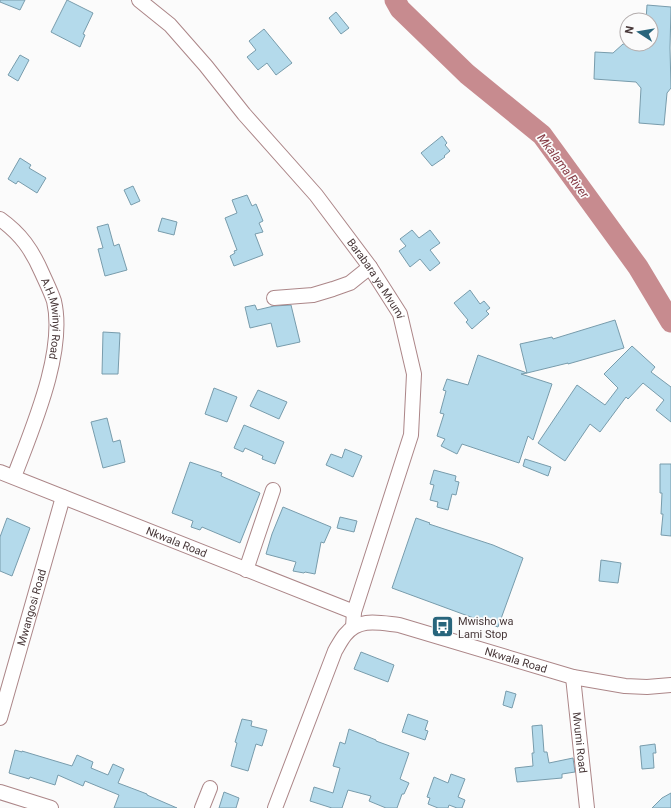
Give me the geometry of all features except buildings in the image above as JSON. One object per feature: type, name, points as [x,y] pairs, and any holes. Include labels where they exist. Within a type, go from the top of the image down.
[{"type":"street","name":"Barabara ya Mvumi","points":[[139,0],[170,25],[201,60],[244,114],[316,195],[370,267],[400,314],[414,374],[411,434],[356,621]]},
{"type":"street","name":"A.H.Mwinyi Road","points":[[0,219],[14,229],[34,255],[54,301],[56,326],[53,361],[36,419],[14,477]]},
{"type":"street","points":[[274,298],[313,295],[333,289],[350,283],[370,267]]},
{"type":"street","name":"Nkwala Road","points":[[0,472],[246,570],[356,621],[399,625],[573,677],[625,686],[647,687],[671,685]]},
{"type":"street","points":[[246,570],[273,490]]},
{"type":"street","name":"Mwangosi Road","points":[[0,718],[63,497]]},
{"type":"street","points":[[276,808],[335,651],[345,634],[356,621]]},
{"type":"street","name":"Mvumi Road","points":[[573,677],[587,808]]},
{"type":"street","points":[[202,808],[210,788]]},
{"type":"street","points":[[0,792],[51,808]]},
{"type":"waterway","name":"Mkalama River","points":[[395,0],[400,9],[467,74],[542,135],[638,267],[671,322]]},
{"type":"place","name":"Mwisho wa Lami Stop","points":[[443,627]]}]
